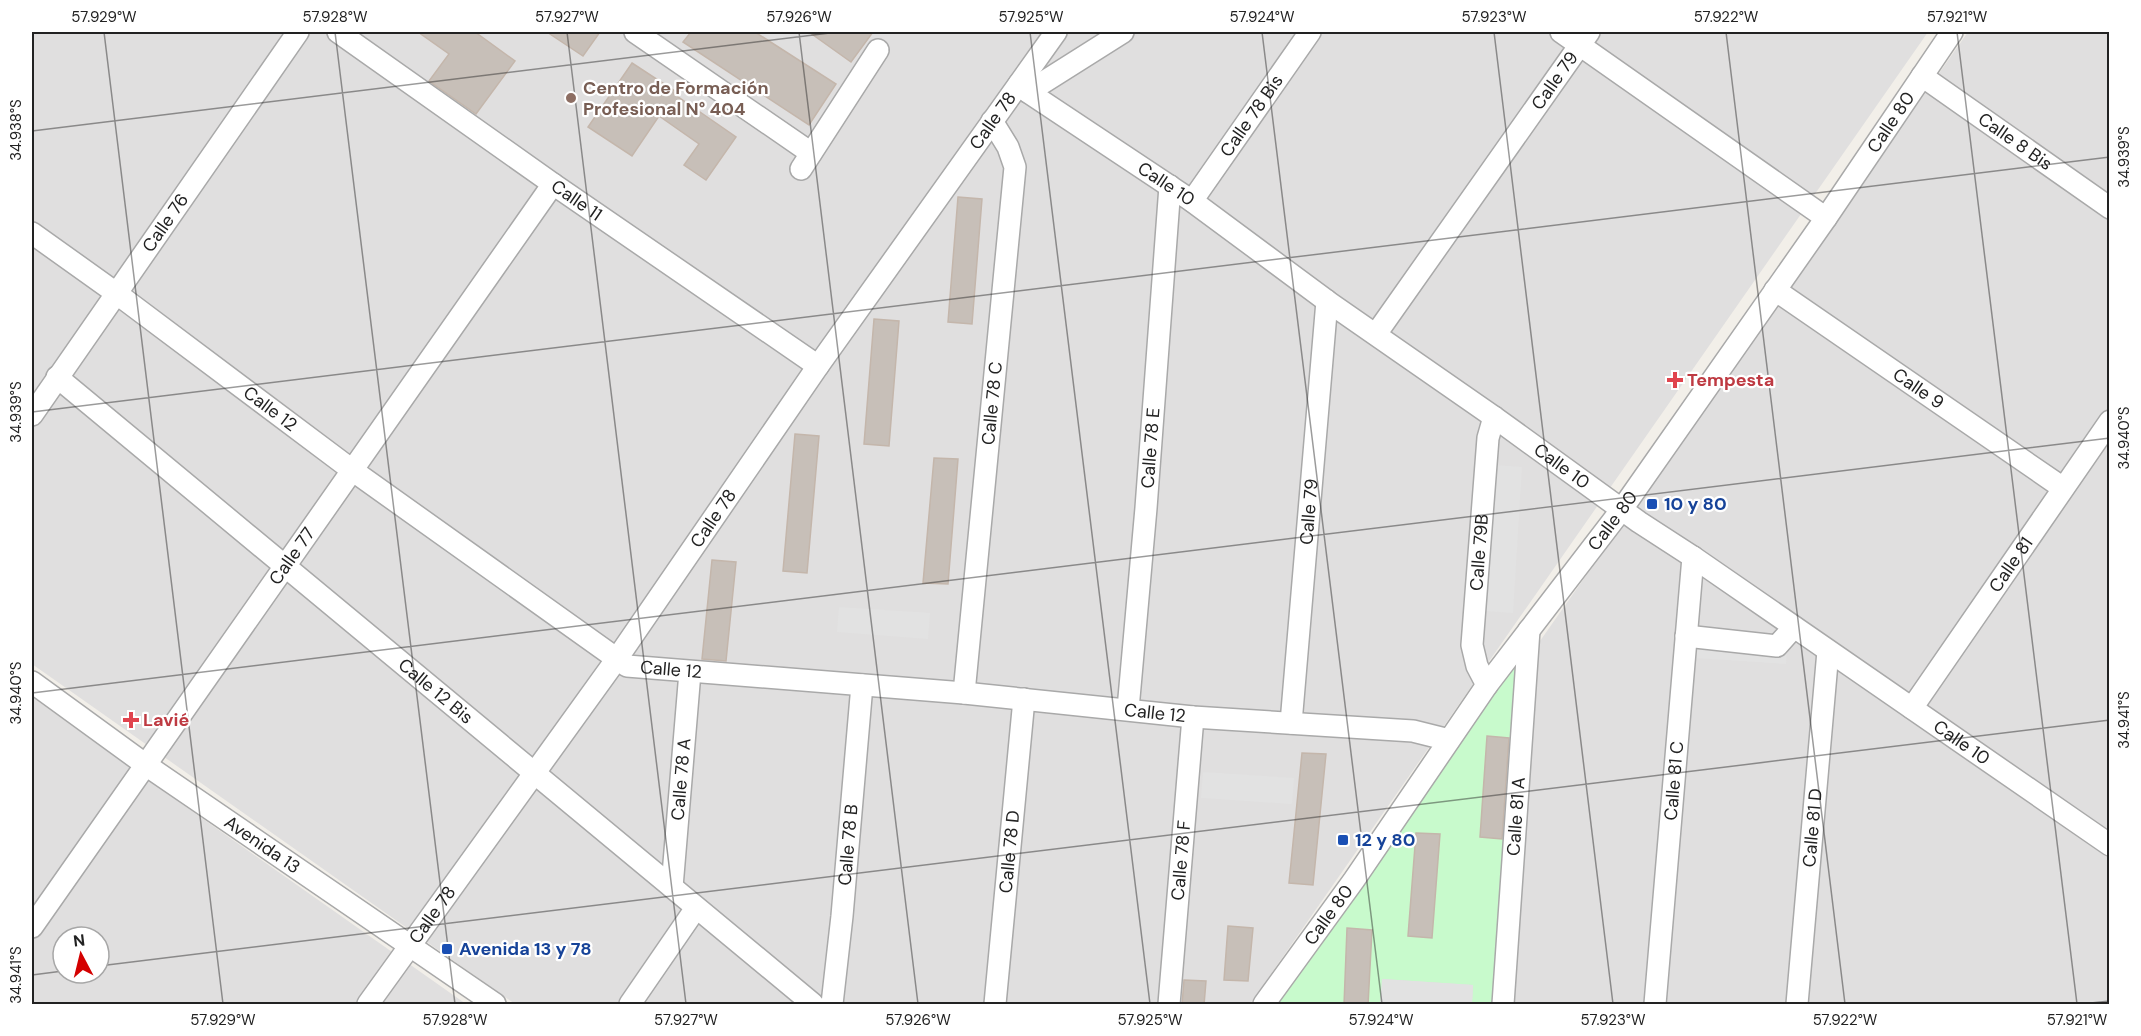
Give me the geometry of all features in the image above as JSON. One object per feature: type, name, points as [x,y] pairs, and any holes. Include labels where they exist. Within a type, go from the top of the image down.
[{"type":"street","name":"Calle 76","points":[[32,415],[298,32]]},
{"type":"street","name":"Calle 11","points":[[338,32],[552,184],[818,366]]},
{"type":"street","points":[[635,32],[806,161],[878,50]]},
{"type":"street","name":"Calle 78","points":[[368,1005],[616,660],[818,366],[992,121],[1024,88],[1056,32]]},
{"type":"street","points":[[1024,88],[1123,32]]},
{"type":"street","name":"Calle 78 Bis","points":[[1192,201],[1310,32]]},
{"type":"street","points":[[1561,32],[1585,38],[1826,218]]},
{"type":"street","name":"Calle 80","points":[[1264,1005],[1354,880],[1487,685],[1622,509],[1826,218],[1952,32]]},
{"type":"street","name":"Calle 79","points":[[1376,334],[1585,38]]},
{"type":"street","name":"Calle 8 Bis","points":[[1922,76],[2109,208]]},
{"type":"street","name":"Calle 10","points":[[1024,88],[1192,201],[1327,301],[1622,509],[2109,845]]},
{"type":"street","name":"Calle 78 C","points":[[964,693],[1015,167],[1008,147],[992,121]]},
{"type":"street","name":"Calle 77","points":[[32,927],[552,184]]},
{"type":"street","name":"Calle 78 E","points":[[1128,709],[1146,508],[1170,186]]},
{"type":"street","name":"Calle 12","points":[[32,233],[352,470],[627,666],[964,693],[1193,717],[1413,731],[1449,740]]},
{"type":"street","name":"Calle 9","points":[[1775,290],[2063,488]]},
{"type":"street","name":"Calle 79","points":[[1291,723],[1327,301]]},
{"type":"street","name":"Calle 12 Bis","points":[[57,377],[813,1005]]},
{"type":"street","name":"Calle 79B","points":[[1487,685],[1476,666],[1472,645],[1488,438],[1494,417]]},
{"type":"street","name":"Calle 81","points":[[1912,708],[2063,488],[2107,428]]},
{"type":"street","name":"Calle 81 C","points":[[1655,1005],[1693,557]]},
{"type":"street","points":[[1686,636],[1777,646],[1794,627]]},
{"type":"street","name":"Calle 81 A","points":[[1503,1005],[1529,630]]},
{"type":"street","name":"Calle 81 D","points":[[1797,1005],[1828,651]]},
{"type":"street","name":"Calle 78 A","points":[[672,887],[690,672]]},
{"type":"street","name":"Avenida 13","points":[[32,682],[146,765],[380,927],[411,945],[495,1005]]},
{"type":"street","name":"Calle 78 B","points":[[832,1005],[862,685]]},
{"type":"street","name":"Calle 78 D","points":[[995,1005],[1024,699]]},
{"type":"street","name":"Calle 78 F","points":[[1169,1005],[1193,717]]},
{"type":"street","points":[[630,1005],[696,908]]},
{"type":"shaded area","points":[[32,32],[1928,32],[1250,1004],[515,1004],[32,664]]},
{"type":"shaded area","points":[[1968,32],[2109,32],[2109,1004],[1285,1004]]},
{"type":"shaded area","points":[[1480,464],[1522,467],[1513,613],[1472,610]]},
{"type":"shaded area","points":[[839,607],[930,613],[928,639],[837,632]]},
{"type":"shaded area","points":[[1697,632],[1788,638],[1786,664],[1695,658]]},
{"type":"shaded area","points":[[32,697],[128,766],[466,1004],[32,1004]]},
{"type":"shaded area","points":[[1203,772],[1294,778],[1292,804],[1201,798]]},
{"type":"shaded area","points":[[1382,979],[1473,985],[1472,1004],[1380,1004]]},
{"type":"green space","points":[[1529,630],[1503,1004],[1472,1004],[1473,985],[1383,979],[1381,1004],[1368,1004],[1372,930],[1347,929],[1344,1004],[1264,1004]],"holes":[[[1488,736],[1511,738],[1504,839],[1480,837]],[[1416,833],[1440,835],[1432,938],[1408,936]]]},
{"type":"building","points":[[418,32],[475,32],[515,61],[476,114],[429,81],[449,54]]},
{"type":"building","points":[[547,32],[600,32],[583,56]]},
{"type":"building","points":[[691,32],[755,32],[836,84],[809,125],[683,42]]},
{"type":"building","points":[[809,32],[873,32],[851,62]]},
{"type":"building","points":[[632,63],[675,91],[674,94],[736,137],[706,180],[684,165],[699,144],[659,116],[632,156],[588,127]]},
{"type":"building","points":[[958,197],[982,199],[972,324],[948,322]]},
{"type":"building","points":[[874,319],[899,321],[889,446],[864,444]]},
{"type":"building","points":[[795,434],[819,436],[807,573],[783,571]]},
{"type":"building","points":[[934,458],[958,459],[948,584],[923,583]]},
{"type":"building","points":[[712,560],[736,562],[726,661],[702,659]]},
{"type":"building","points":[[1487,736],[1509,738],[1502,839],[1480,837]]},
{"type":"building","points":[[1302,753],[1326,754],[1313,885],[1289,883]]},
{"type":"building","points":[[1416,833],[1440,834],[1432,938],[1408,936]]},
{"type":"building","points":[[1228,926],[1253,928],[1248,981],[1224,980]]},
{"type":"building","points":[[1347,928],[1372,930],[1368,1005],[1344,1005]]},
{"type":"building","points":[[1184,980],[1206,981],[1204,1005],[1182,1005]]},
{"type":"place","name":"Centro de Formación Profesional N° 404","points":[[571,98]]},
{"type":"place","name":"Tempesta","points":[[1675,380]]},
{"type":"place","name":"10 y 80","points":[[1652,504]]},
{"type":"place","name":"Lavié","points":[[131,720]]},
{"type":"place","name":"12 y 80","points":[[1343,840]]},
{"type":"place","name":"Avenida 13 y 78","points":[[447,949]]}]
